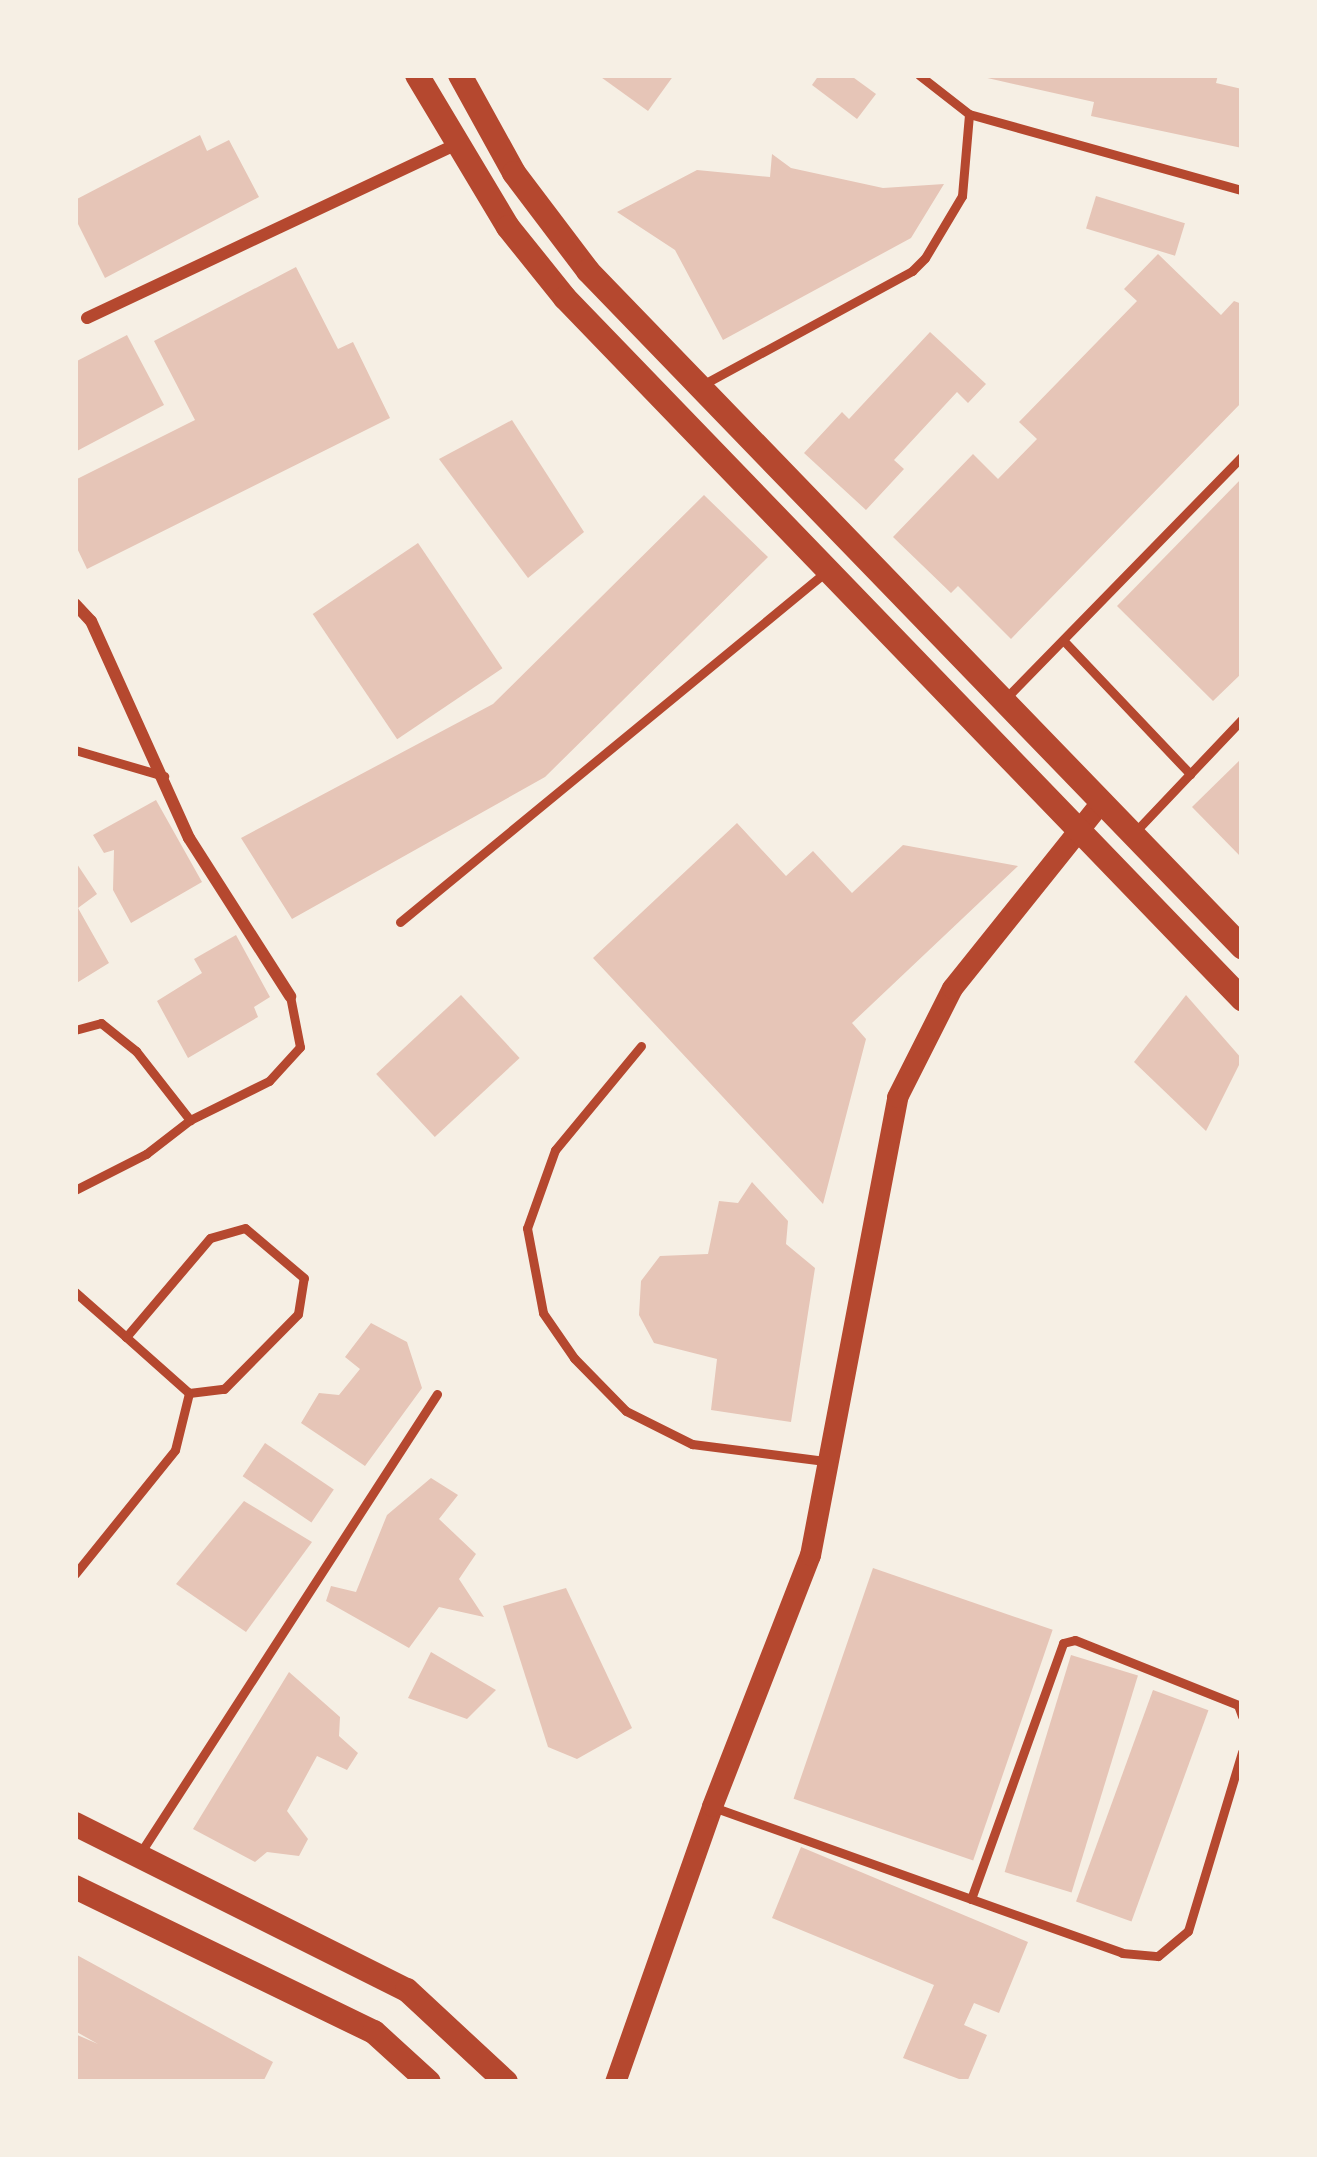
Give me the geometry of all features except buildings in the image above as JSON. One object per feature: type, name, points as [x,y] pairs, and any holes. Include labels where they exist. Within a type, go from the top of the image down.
[{"type":"main road","points":[[417,75],[454,146],[566,298],[1242,999]]},
{"type":"main road","points":[[460,75],[544,217],[697,388],[1242,947]]},
{"type":"main road","points":[[75,1824],[407,1990],[506,2082]]},
{"type":"main road","points":[[75,1887],[374,2032],[429,2082]]},
{"type":"street","points":[[87,318],[454,146]]},
{"type":"street","points":[[75,604],[91,621],[189,838],[290,996]]},
{"type":"street","points":[[615,2082],[712,1806],[810,1555],[897,1096],[952,988],[1100,803]]},
{"type":"lane","points":[[919,75],[969,114],[1242,190]]},
{"type":"lane","points":[[697,388],[920,264],[962,196],[969,114]]},
{"type":"lane","points":[[1002,703],[1242,456]]},
{"type":"lane","points":[[400,922],[827,571]]},
{"type":"lane","points":[[1063,640],[1190,774]]},
{"type":"lane","points":[[1132,836],[1242,719]]},
{"type":"lane","points":[[75,750],[164,776]]},
{"type":"lane","points":[[75,1190],[146,1154],[190,1120],[269,1081],[300,1047],[290,996]]},
{"type":"lane","points":[[75,1030],[101,1023],[136,1051],[190,1120]]},
{"type":"lane","points":[[641,1046],[555,1150],[548,1169],[527,1228],[543,1312],[574,1358],[626,1411],[692,1444],[825,1461]]},
{"type":"lane","points":[[75,1292],[188,1393],[224,1389],[298,1314],[304,1278],[244,1228],[210,1238],[126,1337]]},
{"type":"lane","points":[[75,1574],[176,1450],[188,1393]]},
{"type":"lane","points":[[139,1856],[437,1394]]},
{"type":"lane","points":[[971,1899],[1063,1643],[1075,1640],[1238,1706],[1242,1716]]},
{"type":"lane","points":[[712,1806],[1122,1953],[1159,1956],[1188,1931],[1242,1752]]}]
